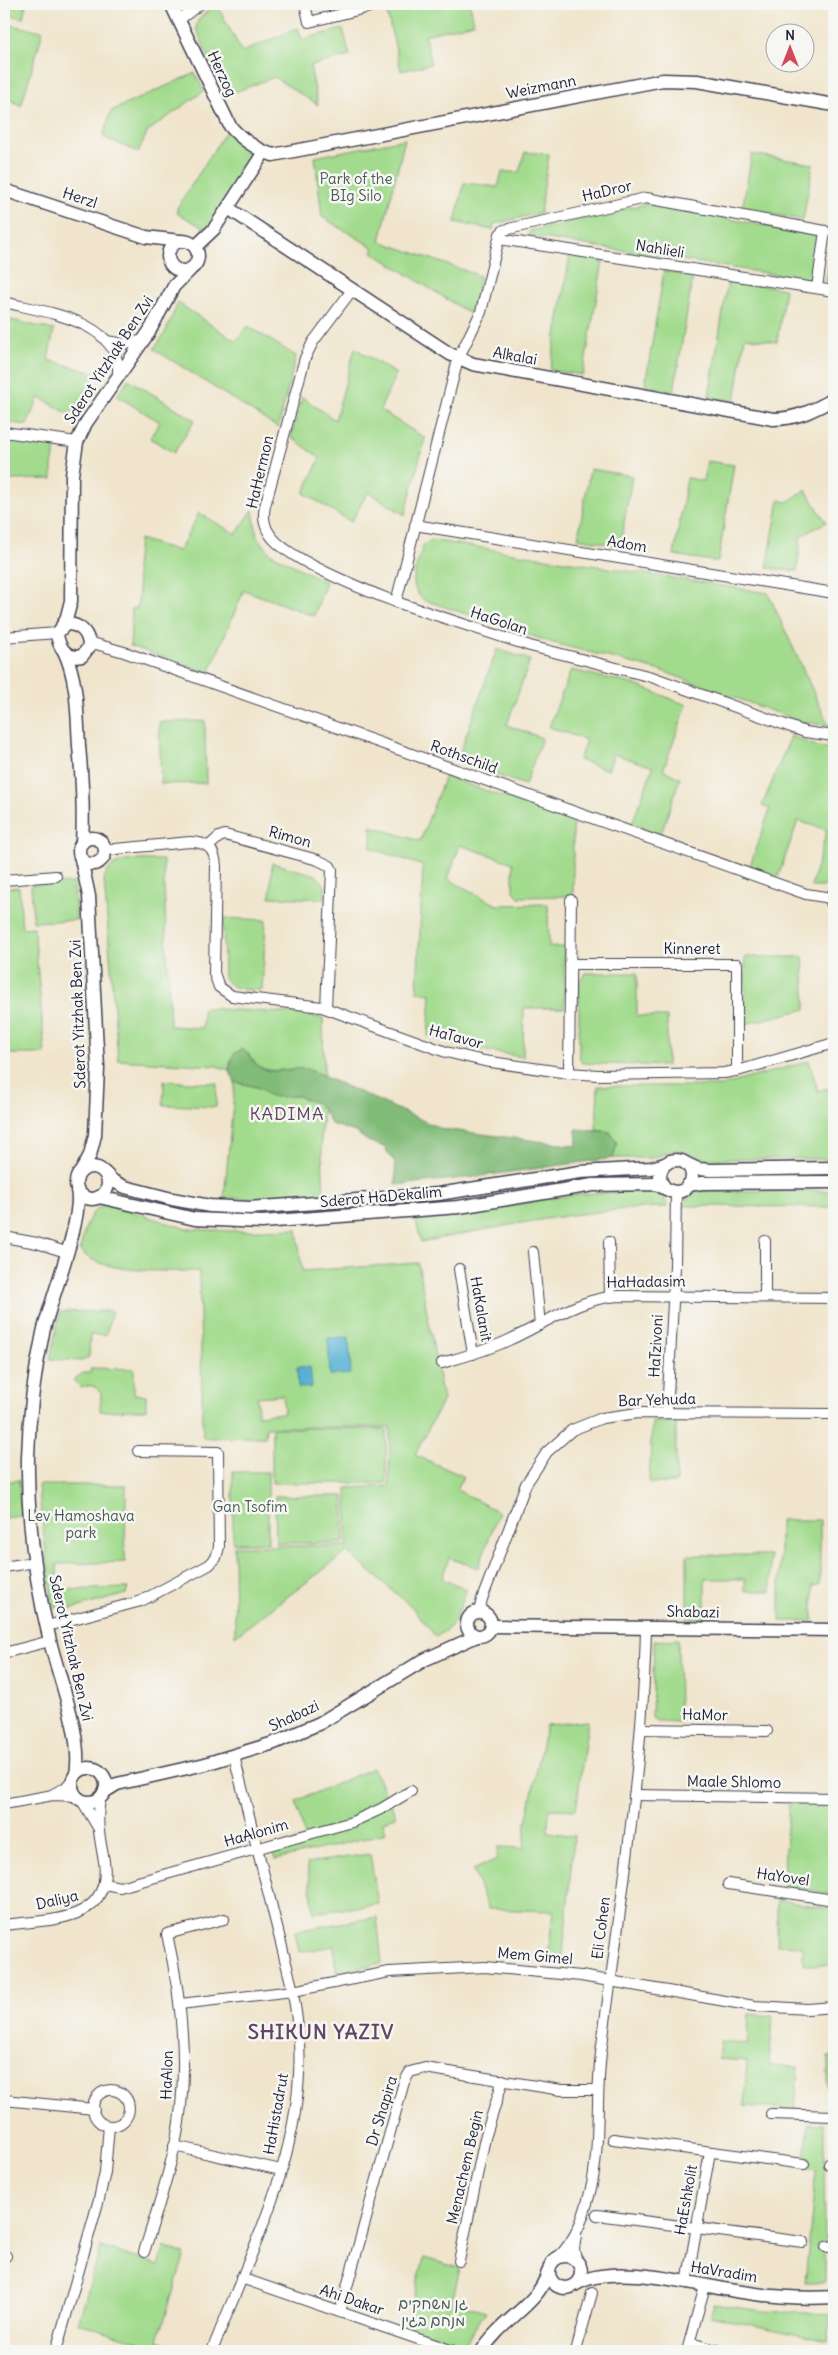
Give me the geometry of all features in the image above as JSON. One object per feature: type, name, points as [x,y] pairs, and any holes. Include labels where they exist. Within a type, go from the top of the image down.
[{"type":"street","name":"Herzog","points":[[171,4],[228,124],[238,134],[261,150]]},
{"type":"street","points":[[179,20],[200,4]]},
{"type":"street","points":[[305,4],[309,22],[382,4]]},
{"type":"street","name":"Weizmann","points":[[261,150],[280,155],[667,80],[697,81],[834,105]]},
{"type":"street","points":[[195,247],[210,234],[228,208],[261,150]]},
{"type":"street","name":"Herzl","points":[[4,190],[146,237],[180,241]]},
{"type":"street","name":"HaDror","points":[[499,239],[504,230],[639,199],[654,199],[826,231],[817,288]]},
{"type":"street","name":"Alkalai","points":[[228,208],[458,358],[480,366],[768,418],[798,416],[834,399]]},
{"type":"street","name":"Herzl","points":[[146,237],[158,246],[169,262]]},
{"type":"street","points":[[396,602],[458,358],[481,312],[499,239]]},
{"type":"street","name":"Nahlieli","points":[[499,239],[834,291]]},
{"type":"street","points":[[180,241],[190,243],[195,247],[198,261],[190,270],[180,271],[169,262],[170,247],[180,241]]},
{"type":"street","name":"Sderot Yitzhak Ben Zvi","points":[[169,262],[174,278],[173,288]]},
{"type":"street","name":"Sderot Yitzhak Ben Zvi","points":[[80,628],[74,615],[71,601],[72,475],[77,442],[86,423],[143,340],[173,288],[190,270]]},
{"type":"street","name":"HaHermon","points":[[352,290],[313,342],[305,358],[267,498],[264,518],[268,532],[284,548],[344,581],[396,602]]},
{"type":"street","points":[[4,302],[75,320],[91,328],[106,341],[115,357],[118,375]]},
{"type":"street","points":[[106,341],[126,344],[143,340]]},
{"type":"street","points":[[4,432],[77,442]]},
{"type":"street","name":"Adom","points":[[415,525],[834,593]]},
{"type":"street","name":"Sderot Yitzhak Ben Zvi","points":[[60,630],[67,618],[71,601]]},
{"type":"street","name":"HaGolan","points":[[396,602],[530,646],[652,677],[805,732],[834,736]]},
{"type":"street","points":[[4,637],[60,630],[71,624],[80,628],[86,634],[89,642],[88,649],[84,655],[76,695]]},
{"type":"street","points":[[60,630],[59,644],[64,651],[71,670],[76,695],[83,807],[82,843],[78,851],[81,859],[90,864],[102,850],[190,842],[200,842],[209,846]]},
{"type":"street","name":"Rothschild","points":[[89,642],[124,652],[806,894],[832,895]]},
{"type":"street","points":[[64,651],[76,657],[84,655]]},
{"type":"street","points":[[83,807],[102,850]]},
{"type":"street","name":"Rimon","points":[[209,846],[219,837],[225,835],[318,860],[330,866],[332,870],[326,1008]]},
{"type":"street","points":[[82,843],[92,838],[102,850]]},
{"type":"street","name":"HaTavor","points":[[209,846],[216,860],[213,967],[219,987],[226,994],[238,998],[303,1003],[326,1008],[446,1052],[484,1061],[569,1073],[675,1074],[737,1071],[834,1043]]},
{"type":"street","name":"Sderot Yitzhak Ben Zvi","points":[[89,896],[102,850]]},
{"type":"street","name":"Sderot Yitzhak Ben Zvi","points":[[81,859],[89,896],[97,1037],[96,1130],[98,1154],[104,1172]]},
{"type":"street","points":[[4,880],[56,876]]},
{"type":"street","points":[[832,895],[834,909]]},
{"type":"street","points":[[569,1073],[572,900]]},
{"type":"street","name":"Kinneret","points":[[570,964],[737,964],[737,1071]]},
{"type":"street","name":"Sderot Yitzhak Ben Zvi","points":[[82,1170],[90,1155],[96,1130]]},
{"type":"street","name":"Sderot HaDekalim","points":[[104,1172],[113,1181],[125,1187],[184,1202],[223,1207],[255,1208],[438,1194],[559,1174],[651,1168],[673,1160],[711,1170],[834,1168]]},
{"type":"street","points":[[665,1164],[660,1176],[662,1183],[671,1190],[683,1190],[688,1185],[691,1173],[685,1163]]},
{"type":"street","points":[[94,1167],[104,1172],[108,1186],[105,1192],[97,1198],[84,1198],[77,1190],[76,1178],[82,1170],[94,1167]]},
{"type":"street","points":[[688,1185],[712,1183],[834,1182]]},
{"type":"street","name":"Sderot HaDekalim","points":[[97,1198],[120,1200],[195,1219],[256,1222],[459,1207],[593,1185],[648,1184],[662,1186],[671,1190]]},
{"type":"street","name":"Sderot Yitzhak Ben Zvi","points":[[77,1190],[79,1204],[77,1217],[43,1332],[30,1413],[28,1478],[35,1562],[50,1641],[75,1734],[84,1756],[97,1771]]},
{"type":"street","name":"HaTzivoni","points":[[667,1413],[674,1296],[671,1190]]},
{"type":"street","name":"Sderot Yitzhak Ben Zvi","points":[[77,1217],[84,1206],[97,1198]]},
{"type":"street","points":[[4,1237],[37,1243],[66,1252]]},
{"type":"street","points":[[765,1297],[766,1240]]},
{"type":"street","points":[[609,1242],[610,1297]]},
{"type":"street","points":[[533,1252],[540,1325]]},
{"type":"street","name":"HaKalanit","points":[[459,1269],[473,1354]]},
{"type":"street","name":"HaHadasim","points":[[442,1363],[506,1342],[586,1303],[610,1297],[834,1298]]},
{"type":"street","name":"Bar Yehuda","points":[[479,1612],[482,1599],[518,1503],[534,1470],[547,1452],[572,1430],[602,1418],[638,1412],[834,1414]]},
{"type":"street","points":[[47,1626],[141,1601],[209,1565],[216,1558],[219,1547],[218,1452],[138,1451]]},
{"type":"street","points":[[4,1567],[35,1562]]},
{"type":"street","points":[[479,1612],[489,1617],[491,1626],[486,1634],[477,1636],[468,1630],[467,1622],[472,1614],[479,1612]]},
{"type":"street","name":"Shabazi","points":[[450,1646],[463,1632],[467,1622]]},
{"type":"street","name":"Shabazi","points":[[491,1626],[834,1630]]},
{"type":"street","name":"Eli Cohen","points":[[577,2262],[574,2248],[595,2164],[597,2090],[634,1796],[641,1729],[646,1628]]},
{"type":"street","name":"Shabazi","points":[[102,1794],[114,1785],[234,1756],[274,1743],[320,1723],[450,1646],[477,1636]]},
{"type":"street","points":[[4,1653],[50,1641]]},
{"type":"street","name":"HaMor","points":[[641,1729],[767,1731]]},
{"type":"street","name":"Sderot Yitzhak Ben Zvi","points":[[75,1734],[78,1758],[75,1777]]},
{"type":"street","name":"HaHistadrut","points":[[212,2351],[280,2170],[292,2128],[299,2074],[299,2038],[293,1991],[234,1756]]},
{"type":"street","points":[[50,1796],[63,1789],[86,1768],[97,1771],[105,1782],[98,1829],[104,1863],[104,1884]]},
{"type":"street","name":"Shabazi","points":[[97,1771],[136,1779]]},
{"type":"street","points":[[75,1777],[72,1787],[98,1829]]},
{"type":"street","name":"HaAlonim","points":[[104,1884],[120,1886],[361,1819],[411,1791]]},
{"type":"street","points":[[4,1804],[66,1794],[92,1801],[102,1794]]},
{"type":"street","name":"Maale Shlomo","points":[[634,1796],[834,1798]]},
{"type":"street","name":"Daliya","points":[[4,1926],[68,1916],[84,1911],[99,1898],[104,1884]]},
{"type":"street","name":"HaYovel","points":[[728,1884],[834,1900]]},
{"type":"street","name":"HaAlon","points":[[144,2252],[174,2146],[184,2074],[180,2004],[168,1934],[224,1919]]},
{"type":"street","name":"Mem Gimel","points":[[293,1991],[360,1976],[453,1968],[525,1969],[610,1980],[754,2006],[834,2008]]},
{"type":"street","points":[[180,2004],[293,1991]]},
{"type":"street","name":"Dr Shapira","points":[[340,2312],[408,2075],[415,2069],[425,2068],[561,2090],[597,2090]]},
{"type":"street","name":"Menachem Begin","points":[[460,2261],[483,2147],[503,2080]]},
{"type":"street","points":[[115,2091],[124,2096],[128,2105],[128,2115],[121,2123],[109,2126],[99,2121],[94,2108],[96,2098],[104,2092],[115,2091]]},
{"type":"street","points":[[4,2100],[94,2108]]},
{"type":"street","points":[[771,2114],[834,2116]]},
{"type":"street","points":[[56,2351],[99,2199],[105,2172],[109,2126]]},
{"type":"street","points":[[613,2139],[804,2164]]},
{"type":"street","points":[[174,2146],[280,2170]]},
{"type":"street","name":"HaEshkolit","points":[[687,2283],[710,2152]]},
{"type":"street","points":[[597,2215],[803,2242]]},
{"type":"street","name":"Eli Cohen","points":[[557,2258],[568,2247],[578,2230]]},
{"type":"street","points":[[482,2351],[500,2327],[543,2288],[552,2263],[557,2258],[567,2256],[577,2262],[581,2272],[576,2284],[570,2288],[547,2292],[531,2300]]},
{"type":"street","name":"HaVradim","points":[[577,2262],[592,2270],[608,2274],[641,2276],[768,2296],[834,2296]]},
{"type":"street","points":[[548,2272],[552,2282],[562,2288]]},
{"type":"street","name":"HaVradim","points":[[576,2284],[588,2278],[608,2274]]},
{"type":"street","name":"Ahi Dakar","points":[[241,2278],[453,2351]]},
{"type":"street","points":[[705,2286],[688,2347],[721,2351]]},
{"type":"street","points":[[576,2351],[592,2293]]},
{"type":"green space","points":[[4,4],[26,4],[23,18],[4,14]]},
{"type":"green space","points":[[399,4],[470,4],[474,23],[425,35],[431,64],[401,71],[387,13],[400,10]]},
{"type":"green space","points":[[217,5],[242,52],[298,28],[302,39],[343,29],[350,56],[310,66],[318,105],[274,77],[225,96],[196,28],[201,17]]},
{"type":"green space","points":[[4,24],[43,31],[21,106],[4,96]]},
{"type":"green space","points":[[195,73],[204,91],[148,131],[138,152],[103,137],[111,111]]},
{"type":"green space","points":[[226,131],[260,153],[209,231],[177,213],[177,208]]},
{"type":"green space","name":"Park of the BIg Silo","points":[[405,139],[380,241],[480,276],[472,315],[372,252],[374,248],[322,217],[315,157]]},
{"type":"green space","points":[[525,152],[549,154],[540,213],[494,224],[493,230],[455,222],[464,183],[498,187],[502,172],[519,172]]},
{"type":"green space","points":[[752,154],[813,164],[803,220],[742,209]]},
{"type":"green space","points":[[646,204],[817,235],[818,241],[812,278],[810,280],[528,236],[530,231]]},
{"type":"green space","points":[[834,232],[834,284],[826,282]]},
{"type":"green space","points":[[570,255],[603,261],[583,375],[550,370]]},
{"type":"green space","points":[[664,271],[693,276],[674,391],[645,386]]},
{"type":"green space","points":[[728,280],[785,289],[777,342],[745,337],[735,401],[709,397]]},
{"type":"green space","points":[[178,303],[236,341],[248,326],[296,356],[278,428],[154,349],[165,333]]},
{"type":"green space","points":[[7,319],[54,330],[48,360],[98,374],[87,387],[72,416],[39,397],[27,425],[4,422],[4,338]]},
{"type":"green space","points":[[355,348],[396,374],[380,410],[425,438],[405,515],[368,492],[351,522],[304,493],[320,458],[291,437],[302,397],[335,420]]},
{"type":"green space","points":[[128,379],[195,420],[174,453],[150,438],[160,422],[117,396]]},
{"type":"green space","points":[[9,439],[56,446],[52,466],[52,479],[9,480]]},
{"type":"green space","points":[[707,461],[734,465],[718,562],[674,555],[687,478],[703,481]]},
{"type":"green space","points":[[590,469],[632,476],[620,546],[578,538]]},
{"type":"green space","points":[[806,490],[826,522],[801,536],[797,571],[767,568],[779,500],[787,502]]},
{"type":"green space","points":[[253,510],[257,536],[270,553],[326,582],[314,616],[244,590],[209,673],[130,646],[132,608],[137,609],[139,592],[136,568],[139,539],[179,551],[199,513],[236,534]]},
{"type":"green space","points":[[431,540],[768,593],[829,726],[799,721],[662,671],[550,642],[424,600],[415,588],[414,575],[423,545]]},
{"type":"green space","points":[[497,649],[530,660],[507,725],[542,738],[525,785],[457,761]]},
{"type":"green space","points":[[571,670],[633,684],[687,705],[663,770],[680,778],[661,834],[632,824],[653,767],[614,754],[608,770],[579,760],[586,740],[549,727]]},
{"type":"green space","points":[[205,721],[206,783],[161,784],[159,722]]},
{"type":"green space","points":[[791,736],[821,748],[831,748],[834,761],[834,880],[823,887],[811,887],[827,830],[798,821],[778,877],[750,866],[770,809],[762,806]]},
{"type":"green space","points":[[445,776],[573,822],[573,896],[519,897],[513,890],[513,863],[460,845],[448,879],[497,905],[548,904],[549,947],[564,947],[564,1008],[524,1008],[523,1057],[463,1047],[428,1036],[431,994],[417,992],[423,866],[371,848],[371,826],[420,841]]},
{"type":"green space","points":[[137,860],[163,860],[170,1026],[202,1028],[203,1008],[303,1014],[323,1018],[324,1076],[311,1070],[268,1070],[254,1062],[248,1053],[231,1059],[229,1070],[216,1066],[118,1060],[104,880],[107,872],[113,866],[120,863]]},
{"type":"green space","points":[[272,863],[316,875],[325,885],[325,899],[270,897]]},
{"type":"green space","points":[[74,883],[76,920],[33,922],[31,885]]},
{"type":"green space","points":[[19,887],[22,928],[34,927],[45,1054],[4,1054],[4,888]]},
{"type":"green space","points":[[223,918],[266,920],[262,990],[236,988],[224,978]]},
{"type":"green space","points":[[745,957],[803,957],[806,1009],[745,1024]]},
{"type":"green space","points":[[586,973],[637,973],[637,1016],[667,1017],[667,1066],[582,1063],[579,1056],[579,981]]},
{"type":"green space","points":[[242,1049],[259,1067],[265,1070],[307,1069],[442,1129],[577,1146],[576,1129],[610,1132],[617,1143],[613,1158],[474,1177],[396,1185],[395,1163],[384,1147],[368,1141],[355,1132],[331,1124],[323,1109],[316,1103],[298,1096],[275,1097],[268,1095],[260,1088],[235,1082],[229,1070],[234,1054]]},
{"type":"green space","points":[[809,1061],[818,1091],[834,1086],[834,1159],[705,1159],[676,1150],[652,1158],[613,1158],[617,1143],[610,1132],[596,1130],[598,1086],[721,1086]]},
{"type":"green space","points":[[164,1081],[217,1083],[216,1107],[163,1105]]},
{"type":"green space","points":[[235,1082],[260,1088],[268,1095],[298,1096],[316,1103],[323,1109],[321,1135],[324,1194],[269,1198],[224,1198]]},
{"type":"green space","points":[[650,1190],[664,1196],[667,1207],[636,1208],[574,1215],[513,1224],[421,1242],[416,1221],[472,1215],[542,1199],[580,1194]]},
{"type":"green space","points":[[700,1191],[834,1191],[834,1207],[683,1206],[689,1194]]},
{"type":"green space","points":[[108,1204],[187,1229],[234,1231],[297,1229],[302,1271],[418,1263],[443,1400],[415,1455],[463,1476],[457,1490],[499,1512],[478,1568],[449,1558],[442,1579],[467,1589],[454,1623],[449,1628],[436,1637],[411,1606],[347,1552],[235,1636],[234,1546],[347,1546],[347,1488],[389,1486],[390,1427],[266,1427],[265,1437],[203,1438],[199,1271],[135,1270],[101,1263],[88,1257],[80,1249],[88,1222],[95,1210]],"holes":[[[283,1395],[284,1413],[258,1415],[257,1397]]]},
{"type":"green space","points":[[112,1311],[106,1335],[90,1335],[89,1357],[82,1361],[50,1359],[60,1312]]},
{"type":"green space","points":[[91,1368],[134,1369],[134,1394],[146,1395],[146,1410],[100,1411],[101,1393],[99,1390],[92,1386],[81,1388],[73,1380],[83,1373],[90,1373]]},
{"type":"green space","points":[[652,1422],[676,1422],[676,1483],[649,1483]]},
{"type":"green space","points":[[272,1428],[386,1429],[386,1483],[272,1483]]},
{"type":"green space","name":"Gan Tsofim","points":[[233,1472],[268,1472],[268,1543],[233,1543]]},
{"type":"green space","points":[[19,1480],[21,1516],[4,1518],[4,1482]]},
{"type":"green space","name":"Lev Hamoshava park","points":[[38,1485],[126,1485],[125,1562],[57,1564],[58,1590],[128,1588],[126,1594],[68,1610],[56,1607],[52,1602]]},
{"type":"green space","points":[[275,1496],[344,1496],[344,1543],[276,1543]]},
{"type":"green space","points":[[780,1520],[820,1520],[820,1585],[813,1586],[813,1621],[780,1621]]},
{"type":"green space","points":[[687,1555],[770,1555],[771,1591],[745,1591],[745,1579],[705,1579],[705,1618],[687,1618]]},
{"type":"green space","points":[[678,1639],[679,1722],[657,1721],[652,1718],[654,1641]]},
{"type":"green space","points":[[588,1721],[576,1810],[549,1809],[548,1832],[574,1836],[562,1966],[547,1964],[553,1911],[488,1909],[473,1870],[497,1859],[498,1847],[524,1848],[526,1823],[546,1725]]},
{"type":"green space","points":[[373,1768],[396,1816],[383,1822],[386,1833],[276,1860],[273,1849],[305,1838],[296,1801]]},
{"type":"green space","points":[[789,1803],[834,1803],[834,1894],[782,1886]]},
{"type":"green space","points":[[370,1854],[378,1904],[314,1913],[307,1863]]},
{"type":"green space","points":[[777,1900],[834,1909],[834,1965],[803,1965],[803,1946],[777,1945]]},
{"type":"green space","points":[[377,1917],[382,1963],[336,1972],[334,1946],[299,1952],[295,1931]]},
{"type":"green space","points":[[749,2014],[773,2016],[769,2065],[798,2067],[795,2110],[744,2106],[747,2061],[718,2059],[720,2042],[747,2044]]},
{"type":"green space","points":[[834,2056],[834,2111],[828,2111],[828,2057]]},
{"type":"green space","points":[[809,2123],[824,2124],[825,2282],[805,2282],[816,2170],[804,2168]]},
{"type":"green space","points":[[101,2247],[159,2265],[165,2247],[185,2254],[158,2340],[192,2351],[135,2351],[138,2341],[78,2323]]},
{"type":"green space","name":"גן משחקים מנחם בגין","points":[[424,2258],[460,2268],[452,2302],[486,2311],[466,2342],[459,2344],[406,2326]]},
{"type":"green space","points":[[714,2304],[763,2311],[832,2314],[828,2341],[710,2316]]},
{"type":"water","points":[[349,1337],[351,1374],[330,1375],[328,1338]]},
{"type":"water","points":[[297,1367],[310,1367],[312,1387],[298,1388]]},
{"type":"district","name":"KADIMA","points":[[287,1114]]},
{"type":"district","name":"SHIKUN YAZIV","points":[[321,2032]]}]
